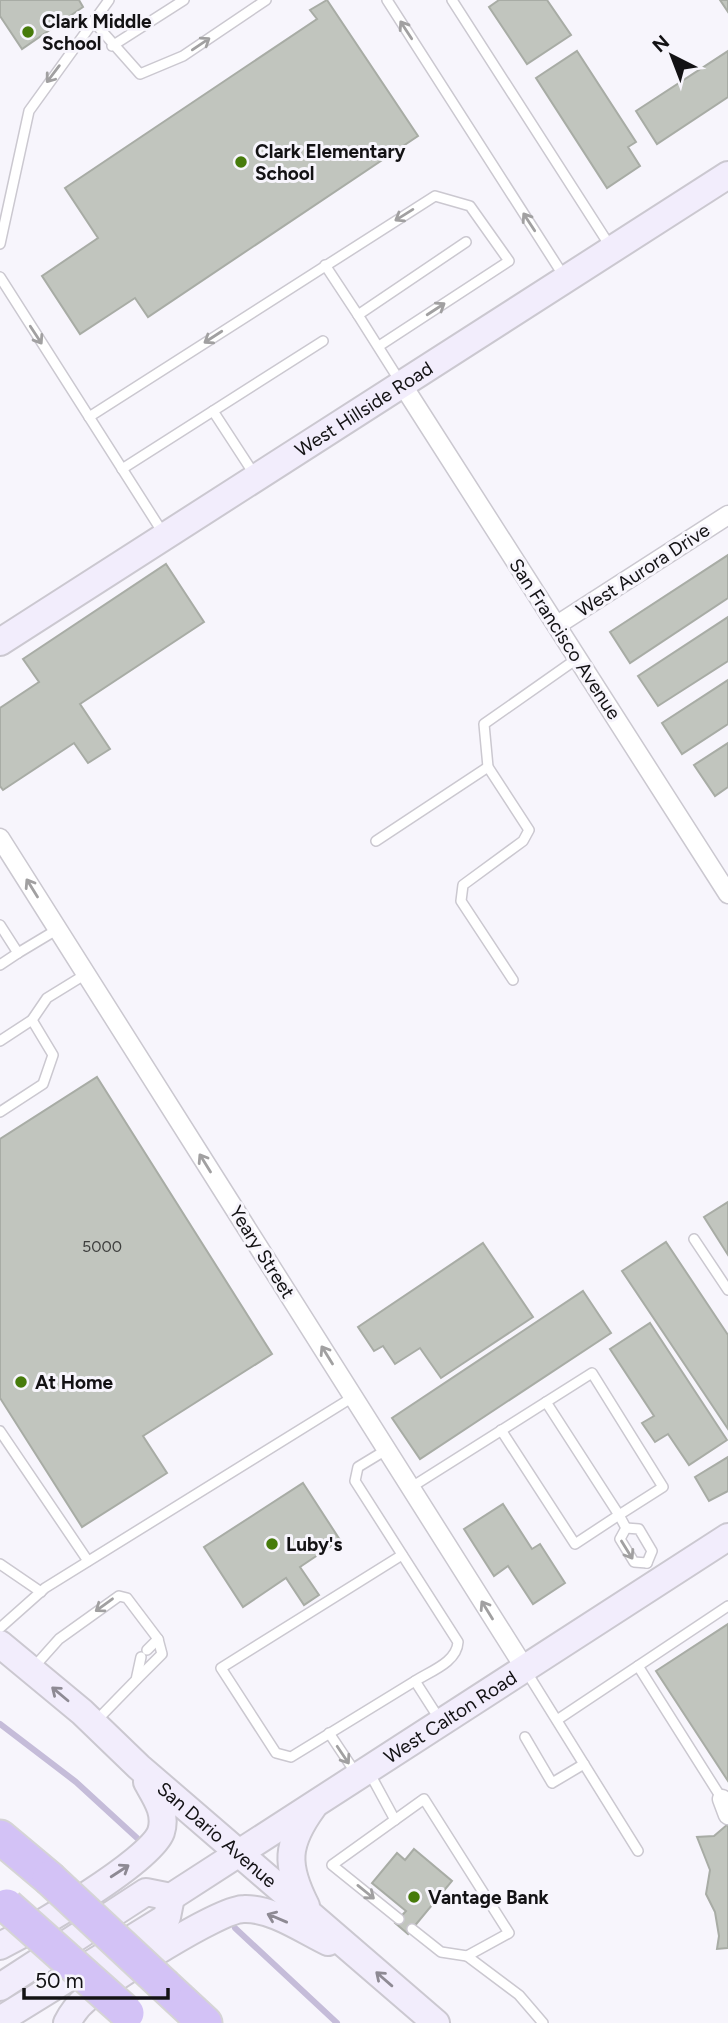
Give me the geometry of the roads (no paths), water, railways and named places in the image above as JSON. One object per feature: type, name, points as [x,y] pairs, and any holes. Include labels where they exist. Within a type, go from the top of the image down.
[{"type":"highway","points":[[0,1838],[49,1878],[205,2023]]},
{"type":"highway","points":[[3,1903],[132,2018]]},
{"type":"main road","name":"West Hillside Road","points":[[0,642],[728,175]]},
{"type":"main road","name":"West Calton Road","points":[[3,2020],[167,1917],[171,1897],[524,1668],[652,1573],[728,1537]]},
{"type":"main road","name":"San Dario Avenue","points":[[0,1644],[436,2023]]},
{"type":"main road","points":[[0,1946],[128,1867],[152,1848],[161,1830],[163,1811],[139,1767]]},
{"type":"main road","points":[[310,1914],[291,1879],[292,1852],[300,1826],[316,1803]]},
{"type":"main road","points":[[0,1987],[146,1892],[171,1897]]},
{"type":"main road","points":[[67,2023],[86,1999],[200,1926],[230,1910],[247,1908],[274,1916],[361,1958]]},
{"type":"street","name":"San Francisco Avenue","points":[[402,384],[728,894]]},
{"type":"street","name":"West Aurora Drive","points":[[557,625],[728,515]]},
{"type":"street","name":"Yeary Street","points":[[0,838],[524,1668]]},
{"type":"lane","points":[[112,46],[184,0]]},
{"type":"lane","points":[[93,21],[112,46],[140,74],[183,56],[265,0]]},
{"type":"lane","points":[[387,0],[566,279]]},
{"type":"lane","points":[[452,0],[612,250]]},
{"type":"lane","points":[[0,244],[29,111],[93,21],[103,2]]},
{"type":"lane","points":[[89,417],[435,195],[470,206],[509,261],[379,346]]},
{"type":"lane","points":[[358,315],[467,242]]},
{"type":"lane","points":[[325,265],[402,384]]},
{"type":"lane","points":[[0,278],[165,536]]},
{"type":"lane","points":[[122,469],[323,341]]},
{"type":"lane","points":[[213,411],[257,477]]},
{"type":"lane","points":[[513,980],[461,901],[463,885],[523,841],[529,830],[488,766],[484,724],[578,658]]},
{"type":"lane","points":[[376,841],[488,766]]},
{"type":"lane","points":[[0,925],[18,953]]},
{"type":"lane","points":[[0,965],[58,929]]},
{"type":"lane","points":[[0,1041],[32,1020],[47,998],[86,974]]},
{"type":"lane","points":[[0,1112],[43,1084],[53,1055],[32,1020]]},
{"type":"lane","points":[[694,1238],[728,1290]]},
{"type":"lane","points":[[410,1488],[592,1373],[663,1487],[575,1544],[502,1430]]},
{"type":"lane","points":[[0,1628],[41,1592],[353,1396]]},
{"type":"lane","points":[[546,1402],[626,1528]]},
{"type":"lane","points":[[0,1431],[88,1562]]},
{"type":"lane","points":[[387,1450],[358,1466],[355,1480],[457,1642],[457,1650],[452,1658],[291,1757],[276,1754],[220,1668],[402,1555]]},
{"type":"lane","points":[[626,1528],[620,1539],[634,1562],[652,1573]]},
{"type":"lane","points":[[626,1528],[639,1529],[652,1550],[652,1573]]},
{"type":"lane","points":[[0,1564],[41,1592]]},
{"type":"lane","points":[[32,1670],[59,1639],[119,1595],[127,1598],[158,1639],[162,1654],[94,1724]]},
{"type":"lane","points":[[557,1720],[728,1606]]},
{"type":"lane","points":[[136,1680],[144,1653],[158,1639]]},
{"type":"lane","points":[[638,1666],[725,1807]]},
{"type":"lane","points":[[524,1668],[638,1851]]},
{"type":"lane","points":[[415,1681],[440,1722]]},
{"type":"lane","points":[[329,1733],[363,1772],[395,1819]]},
{"type":"lane","points":[[525,1737],[552,1783],[584,1764]]},
{"type":"lane","points":[[399,1919],[332,1865],[424,1799],[509,1933],[467,1956]]},
{"type":"lane","points":[[412,1929],[441,1952],[467,1956],[519,1995],[542,2023]]},
{"type":"waterway","points":[[0,1724],[76,1782],[137,1838]]},
{"type":"waterway","points":[[235,1928],[337,2023]]},
{"type":"place","name":"Clark Middle School","points":[[28,32]]},
{"type":"place","name":"Clark Elementary School","points":[[241,162]]},
{"type":"place","name":"At Home","points":[[21,1382]]},
{"type":"place","name":"Luby's","points":[[272,1544]]},
{"type":"place","name":"Vantage Bank","points":[[414,1897]]}]
